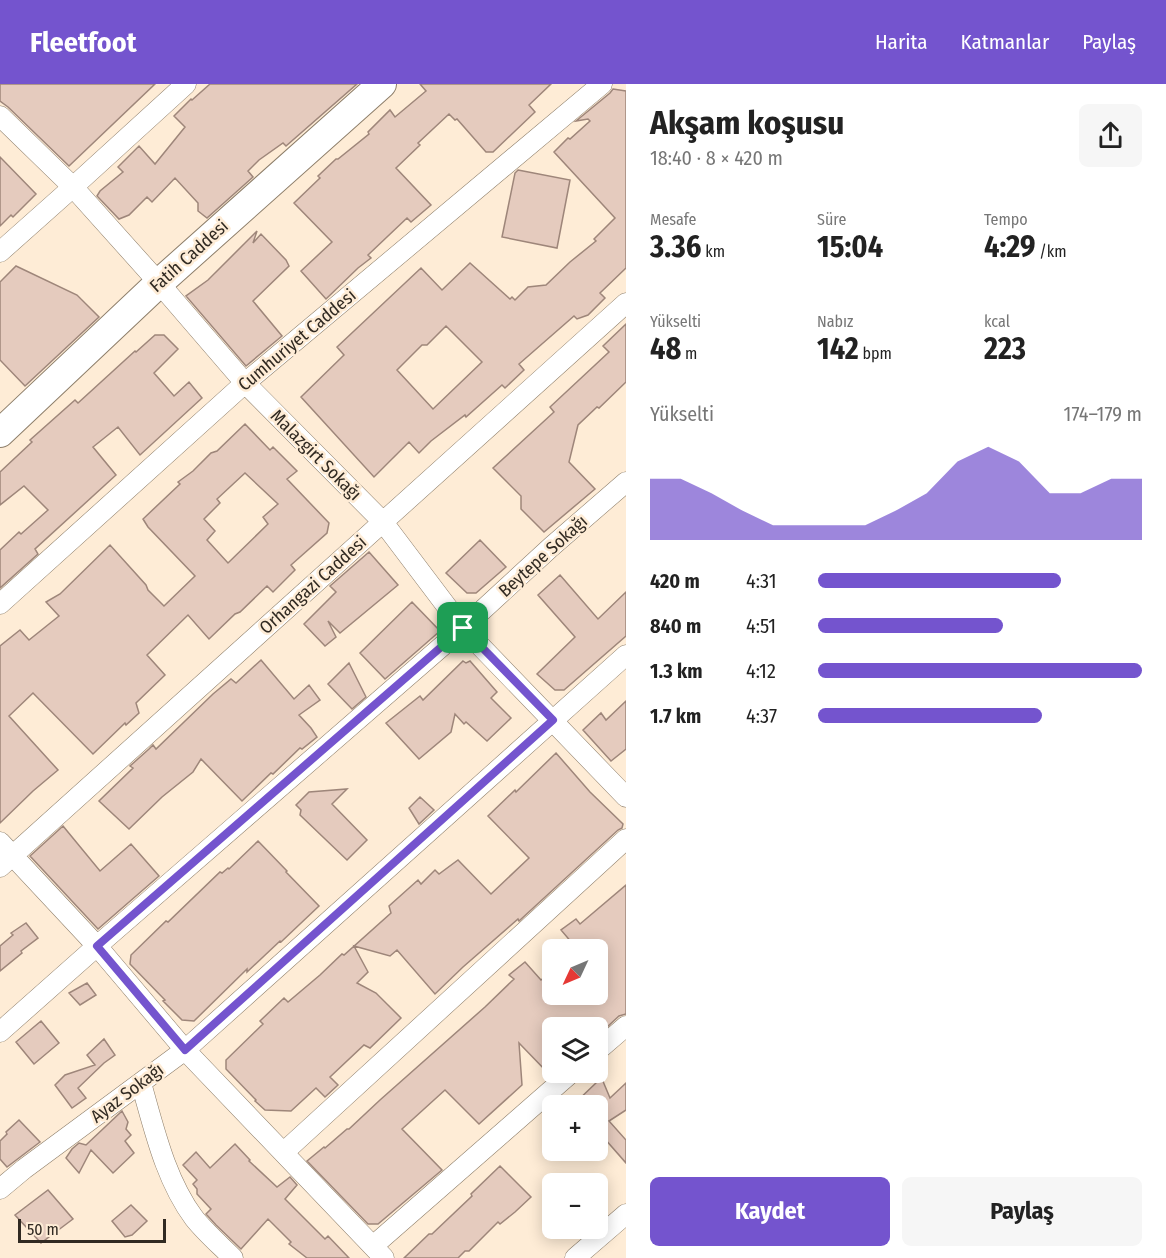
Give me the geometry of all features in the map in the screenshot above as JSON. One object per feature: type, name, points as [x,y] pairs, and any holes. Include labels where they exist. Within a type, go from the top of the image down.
[{"type":"main road","name":"Fatih Caddesi","points":[[0,433],[159,283],[382,84]]},
{"type":"street","points":[[0,252],[186,84]]},
{"type":"street","name":"Cumhuriyet Caddesi","points":[[0,603],[245,384],[602,84]]},
{"type":"street","name":"Malazgirt Sokağı","points":[[0,116],[73,188],[159,283],[245,384],[383,522],[463,628],[626,797]]},
{"type":"street","name":"Orhangazi Caddesi","points":[[4,855],[383,522],[626,303]]},
{"type":"street","name":"Beytepe Sokağı","points":[[0,1032],[463,628],[626,482]]},
{"type":"street","name":"Ayaz Sokağı","points":[[0,1189],[185,1050],[626,655]]},
{"type":"street","points":[[284,1152],[626,839]]},
{"type":"street","points":[[4,855],[97,946],[185,1050],[379,1252],[560,1083]]},
{"type":"street","points":[[608,1042],[626,1026]]},
{"type":"street","points":[[141,1083],[164,1160],[179,1194],[194,1218],[233,1258]]},
{"type":"street","points":[[575,1258],[626,1214]]},
{"type":"building","points":[[0,84],[155,84],[69,166],[0,101]]},
{"type":"building","points":[[210,84],[357,84],[286,146],[283,143],[259,160],[248,171],[253,177],[207,218],[198,211],[198,203],[175,178],[152,202],[147,197],[129,215],[119,219],[97,196],[100,191],[123,172],[118,167],[139,146],[155,164],[185,127],[174,116]]},
{"type":"building","points":[[420,84],[551,84],[529,105],[535,112],[493,152],[486,152],[457,119],[455,120],[449,114],[418,143],[420,145],[396,168],[431,205],[411,222],[407,218],[368,255],[371,258],[326,299],[301,271],[332,242],[294,203],[320,178],[318,176],[369,134],[368,132],[390,110],[395,117],[426,91]]},
{"type":"building","points":[[613,89],[626,91],[626,268],[600,293],[605,298],[588,315],[577,319],[574,316],[519,364],[524,370],[505,388],[502,385],[466,417],[465,415],[419,453],[409,442],[374,477],[301,397],[344,355],[337,347],[421,268],[442,290],[470,263],[510,299],[512,297],[515,300],[528,287],[546,285],[596,241],[594,239],[615,218],[554,152],[590,121],[588,119],[576,121]],"holes":[[[446,326],[482,362],[433,409],[397,370],[422,345],[427,345]]]},
{"type":"building","points":[[0,157],[36,194],[13,217],[11,215],[0,226]]},
{"type":"building","points":[[518,170],[570,180],[557,248],[502,237],[515,173]]},
{"type":"building","points":[[257,231],[253,243],[261,234],[289,266],[253,301],[282,336],[246,366],[186,296],[208,280]]},
{"type":"building","points":[[16,266],[77,295],[99,317],[25,386],[0,360],[0,282]]},
{"type":"building","points":[[626,324],[626,382],[578,425],[569,462],[595,489],[544,532],[521,509],[521,496],[493,468],[554,412],[550,407],[609,352],[603,346]]},
{"type":"building","points":[[155,335],[164,335],[178,349],[154,373],[174,396],[189,382],[202,398],[140,455],[118,427],[93,447],[116,475],[35,549],[38,554],[0,588],[0,550],[48,510],[24,486],[0,505],[0,472],[32,442],[30,440],[75,400],[78,403]]},
{"type":"building","points":[[245,424],[270,450],[273,447],[297,471],[287,479],[329,523],[327,533],[291,565],[295,570],[273,592],[267,586],[209,639],[188,615],[147,655],[165,675],[136,703],[139,713],[126,725],[125,723],[93,754],[33,693],[9,716],[58,770],[0,823],[0,646],[20,630],[29,640],[59,616],[46,602],[60,594],[110,545],[164,606],[195,576],[143,519],[180,484],[178,482],[211,453],[217,451]],"holes":[[[245,473],[278,504],[263,517],[268,524],[228,563],[207,540],[215,531],[204,519],[220,503],[217,499]]]},
{"type":"building","points":[[480,540],[506,567],[476,593],[467,593],[446,573]]},
{"type":"building","points":[[369,552],[398,585],[340,633],[328,621],[336,637],[325,646],[304,624],[336,592],[330,586]]},
{"type":"building","points":[[560,575],[598,619],[626,592],[626,636],[564,690],[555,690],[537,674],[575,637],[538,595]]},
{"type":"building","points":[[412,602],[440,631],[385,679],[360,653]]},
{"type":"building","points":[[261,660],[294,699],[309,685],[320,700],[299,715],[317,737],[302,749],[300,748],[242,801],[201,759],[193,772],[162,797],[129,829],[99,801],[133,768],[130,766],[153,745],[156,749],[213,694],[231,679],[236,683]]},
{"type":"building","points":[[463,661],[466,663],[470,661],[497,692],[491,698],[511,718],[487,741],[466,722],[464,724],[455,714],[451,732],[419,759],[386,723],[420,696],[423,700]]},
{"type":"building","points":[[349,663],[366,697],[352,709],[328,684]]},
{"type":"building","points":[[626,701],[626,749],[611,761],[583,730],[601,713],[606,720]]},
{"type":"building","points":[[556,753],[590,792],[623,824],[622,828],[435,994],[397,950],[390,956],[354,946],[391,913],[389,906],[418,880],[421,884],[435,870],[439,874],[458,860],[491,894],[529,858],[488,816]]},
{"type":"building","points":[[347,789],[332,804],[367,840],[347,860],[300,815],[301,810],[296,805],[309,792]]},
{"type":"building","points":[[420,797],[434,810],[419,824],[409,808]]},
{"type":"building","points":[[63,826],[100,871],[131,844],[159,876],[98,929],[30,856]]},
{"type":"building","points":[[258,841],[319,906],[247,972],[247,969],[194,1021],[182,1020],[130,964],[131,955],[220,872],[229,869]]},
{"type":"building","points":[[626,885],[626,1014],[619,1016],[608,1026],[608,1017],[542,1017],[542,1067],[519,1043],[522,1085],[479,1124],[445,1090],[402,1129],[442,1170],[378,1224],[368,1224],[307,1161],[349,1129],[485,1007],[514,979],[509,975],[525,962],[542,979],[542,1005],[608,1005],[608,939],[569,939],[561,930],[576,919],[580,924]]},
{"type":"building","points":[[26,923],[38,938],[0,971],[0,946],[13,935],[11,933]]},
{"type":"building","points":[[354,946],[368,972],[357,983],[376,993],[401,1018],[370,1048],[364,1045],[330,1077],[338,1085],[325,1097],[316,1088],[291,1111],[265,1110],[226,1069],[226,1060],[263,1024],[260,1021],[284,998],[288,1002]]},
{"type":"building","points":[[87,983],[96,995],[80,1005],[69,993]]},
{"type":"building","points":[[41,1021],[59,1043],[34,1064],[16,1042]]},
{"type":"building","points":[[104,1039],[115,1055],[78,1088],[86,1098],[72,1108],[55,1085],[65,1075],[95,1065],[87,1055]]},
{"type":"building","points":[[596,1083],[604,1083],[610,1098],[626,1083],[626,1110],[609,1121],[626,1140],[626,1163],[608,1143],[608,1095],[583,1095]]},
{"type":"building","points":[[122,1111],[128,1122],[126,1129],[131,1135],[125,1141],[134,1153],[113,1173],[91,1150],[79,1173],[66,1158],[72,1149],[79,1143],[86,1145]]},
{"type":"building","points":[[19,1120],[40,1142],[7,1167],[0,1159],[0,1141]]},
{"type":"building","points":[[235,1144],[249,1161],[277,1187],[290,1177],[297,1185],[285,1199],[325,1239],[328,1236],[349,1258],[307,1258],[289,1244],[291,1242],[268,1219],[241,1249],[216,1225],[206,1214],[211,1209],[197,1194],[197,1189],[193,1184],[197,1180],[183,1165],[196,1152],[210,1168]]},
{"type":"building","points":[[500,1166],[531,1197],[500,1224],[498,1222],[469,1251],[465,1251],[458,1258],[404,1258],[472,1196],[471,1194]]},
{"type":"building","points":[[48,1190],[73,1219],[41,1243],[15,1215]]},
{"type":"building","points":[[131,1205],[147,1221],[132,1235],[125,1237],[112,1221]]},
{"type":"route","points":[[463,628],[553,720],[185,1050],[97,946],[463,628]]}]
